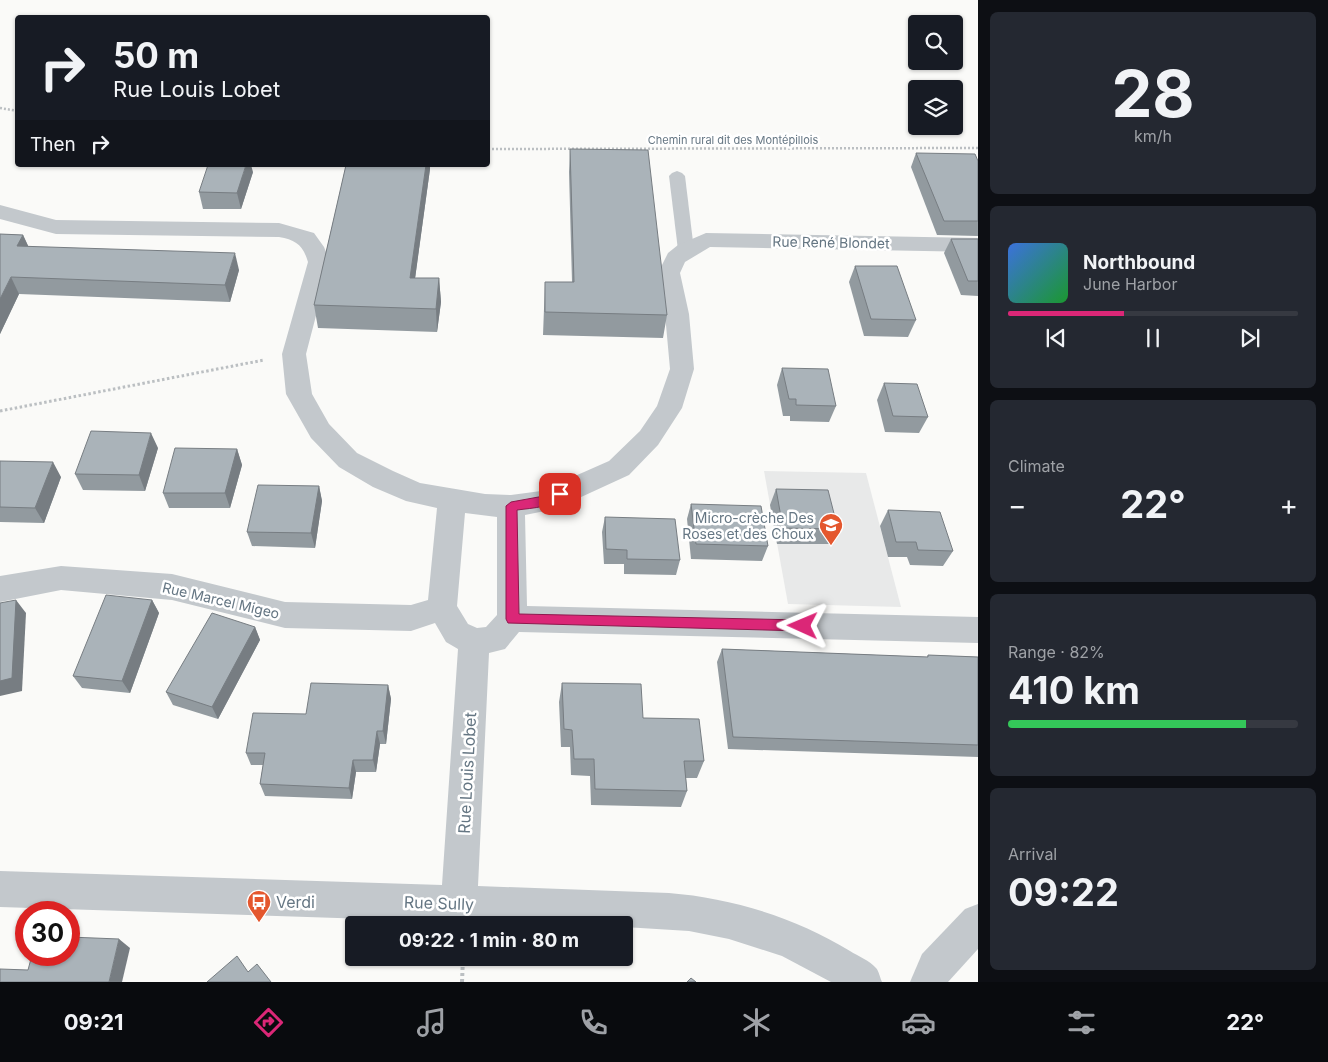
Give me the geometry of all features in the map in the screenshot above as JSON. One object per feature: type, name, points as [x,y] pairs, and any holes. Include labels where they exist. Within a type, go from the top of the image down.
[{"type":"street","points":[[0,212],[56,227],[279,230],[306,238],[315,247],[320,262],[294,354],[299,394],[320,431],[348,460],[416,493],[452,500],[511,506],[545,501],[619,468],[649,438],[669,408],[682,369],[677,314],[669,273],[676,258],[686,250]]},
{"type":"street","name":"Rue René Blondet","points":[[686,250],[706,240],[978,245]]},
{"type":"street","points":[[452,500],[442,608],[456,633],[474,642],[494,639],[512,619],[511,506]]},
{"type":"street","name":"Rue Marcel Migeo","points":[[0,589],[61,578],[172,587],[285,615],[411,618],[442,608]]},
{"type":"street","points":[[512,619],[978,630]]},
{"type":"street","name":"Rue Louis Lobet","points":[[459,904],[474,642]]},
{"type":"street","name":"Rue Sully","points":[[0,889],[629,909],[708,916],[779,935],[847,970],[863,982]]},
{"type":"street","points":[[930,982],[935,967],[978,922]]},
{"type":"lane","points":[[676,176],[686,250]]},
{"type":"path","points":[[0,108],[15,110]]},
{"type":"path","name":"Chemin rural dit des Montépillois","points":[[490,149],[978,148]]},
{"type":"path","points":[[0,411],[294,354]]},
{"type":"path","points":[[462,982],[463,966]]},
{"type":"shaded area","name":"Micro-crèche Des Roses et des Choux","points":[[764,471],[866,473],[901,607],[788,604]]},
{"type":"building","points":[[570,149],[648,150],[667,315],[545,312],[545,282],[574,282]]},
{"type":"building","points":[[916,153],[975,154],[978,161],[978,221],[944,221]]},
{"type":"building","points":[[207,167],[245,167],[237,193],[199,192]]},
{"type":"building","points":[[346,167],[426,167],[410,278],[439,278],[436,309],[314,305]]},
{"type":"building","points":[[0,234],[23,235],[17,246],[235,253],[225,285],[11,277],[0,299]]},
{"type":"building","points":[[951,239],[978,239],[978,281],[968,281]]},
{"type":"building","points":[[855,266],[897,266],[916,320],[871,319]]},
{"type":"building","points":[[782,368],[828,369],[836,406],[796,405],[796,399],[789,399]]},
{"type":"building","points":[[884,383],[917,384],[928,417],[893,416]]},
{"type":"building","points":[[91,431],[151,433],[139,475],[75,474]]},
{"type":"building","points":[[175,448],[237,449],[225,493],[163,493]]},
{"type":"building","points":[[0,461],[53,462],[35,508],[0,507]]},
{"type":"building","points":[[258,485],[319,486],[311,533],[247,532]]},
{"type":"building","points":[[776,489],[828,490],[838,529],[783,528]]},
{"type":"building","points":[[691,504],[761,506],[768,546],[696,544]]},
{"type":"building","points":[[888,510],[940,512],[953,551],[918,550],[916,542],[896,542]]},
{"type":"building","points":[[605,517],[675,519],[680,560],[627,559],[627,550],[606,549]]},
{"type":"building","points":[[106,595],[152,600],[122,681],[73,676]]},
{"type":"building","points":[[16,600],[12,678],[0,681],[0,603]]},
{"type":"building","points":[[212,613],[255,627],[212,707],[166,692]]},
{"type":"building","points":[[722,649],[928,657],[928,655],[978,657],[978,745],[733,737]]},
{"type":"building","points":[[311,683],[388,685],[383,731],[377,731],[373,760],[353,760],[349,788],[260,784],[265,753],[246,753],[253,713],[306,714]]},
{"type":"building","points":[[562,683],[641,684],[643,718],[699,719],[704,761],[684,761],[687,791],[595,789],[594,759],[574,759],[572,730],[564,729]]},
{"type":"building","points":[[80,937],[119,939],[109,982],[0,982],[0,969],[28,970],[29,966],[80,966]]},
{"type":"building","points":[[237,956],[248,972],[257,964],[271,982],[207,982]]},
{"type":"building","points":[[691,978],[696,982],[687,982]]},
{"type":"place","name":"Micro-crèche Des Roses et des Choux","points":[[831,546]]},
{"type":"place","name":"Verdi","points":[[259,923]]},
{"type":"route","points":[[560,494],[545,501],[511,506],[512,619],[803,626]]}]
